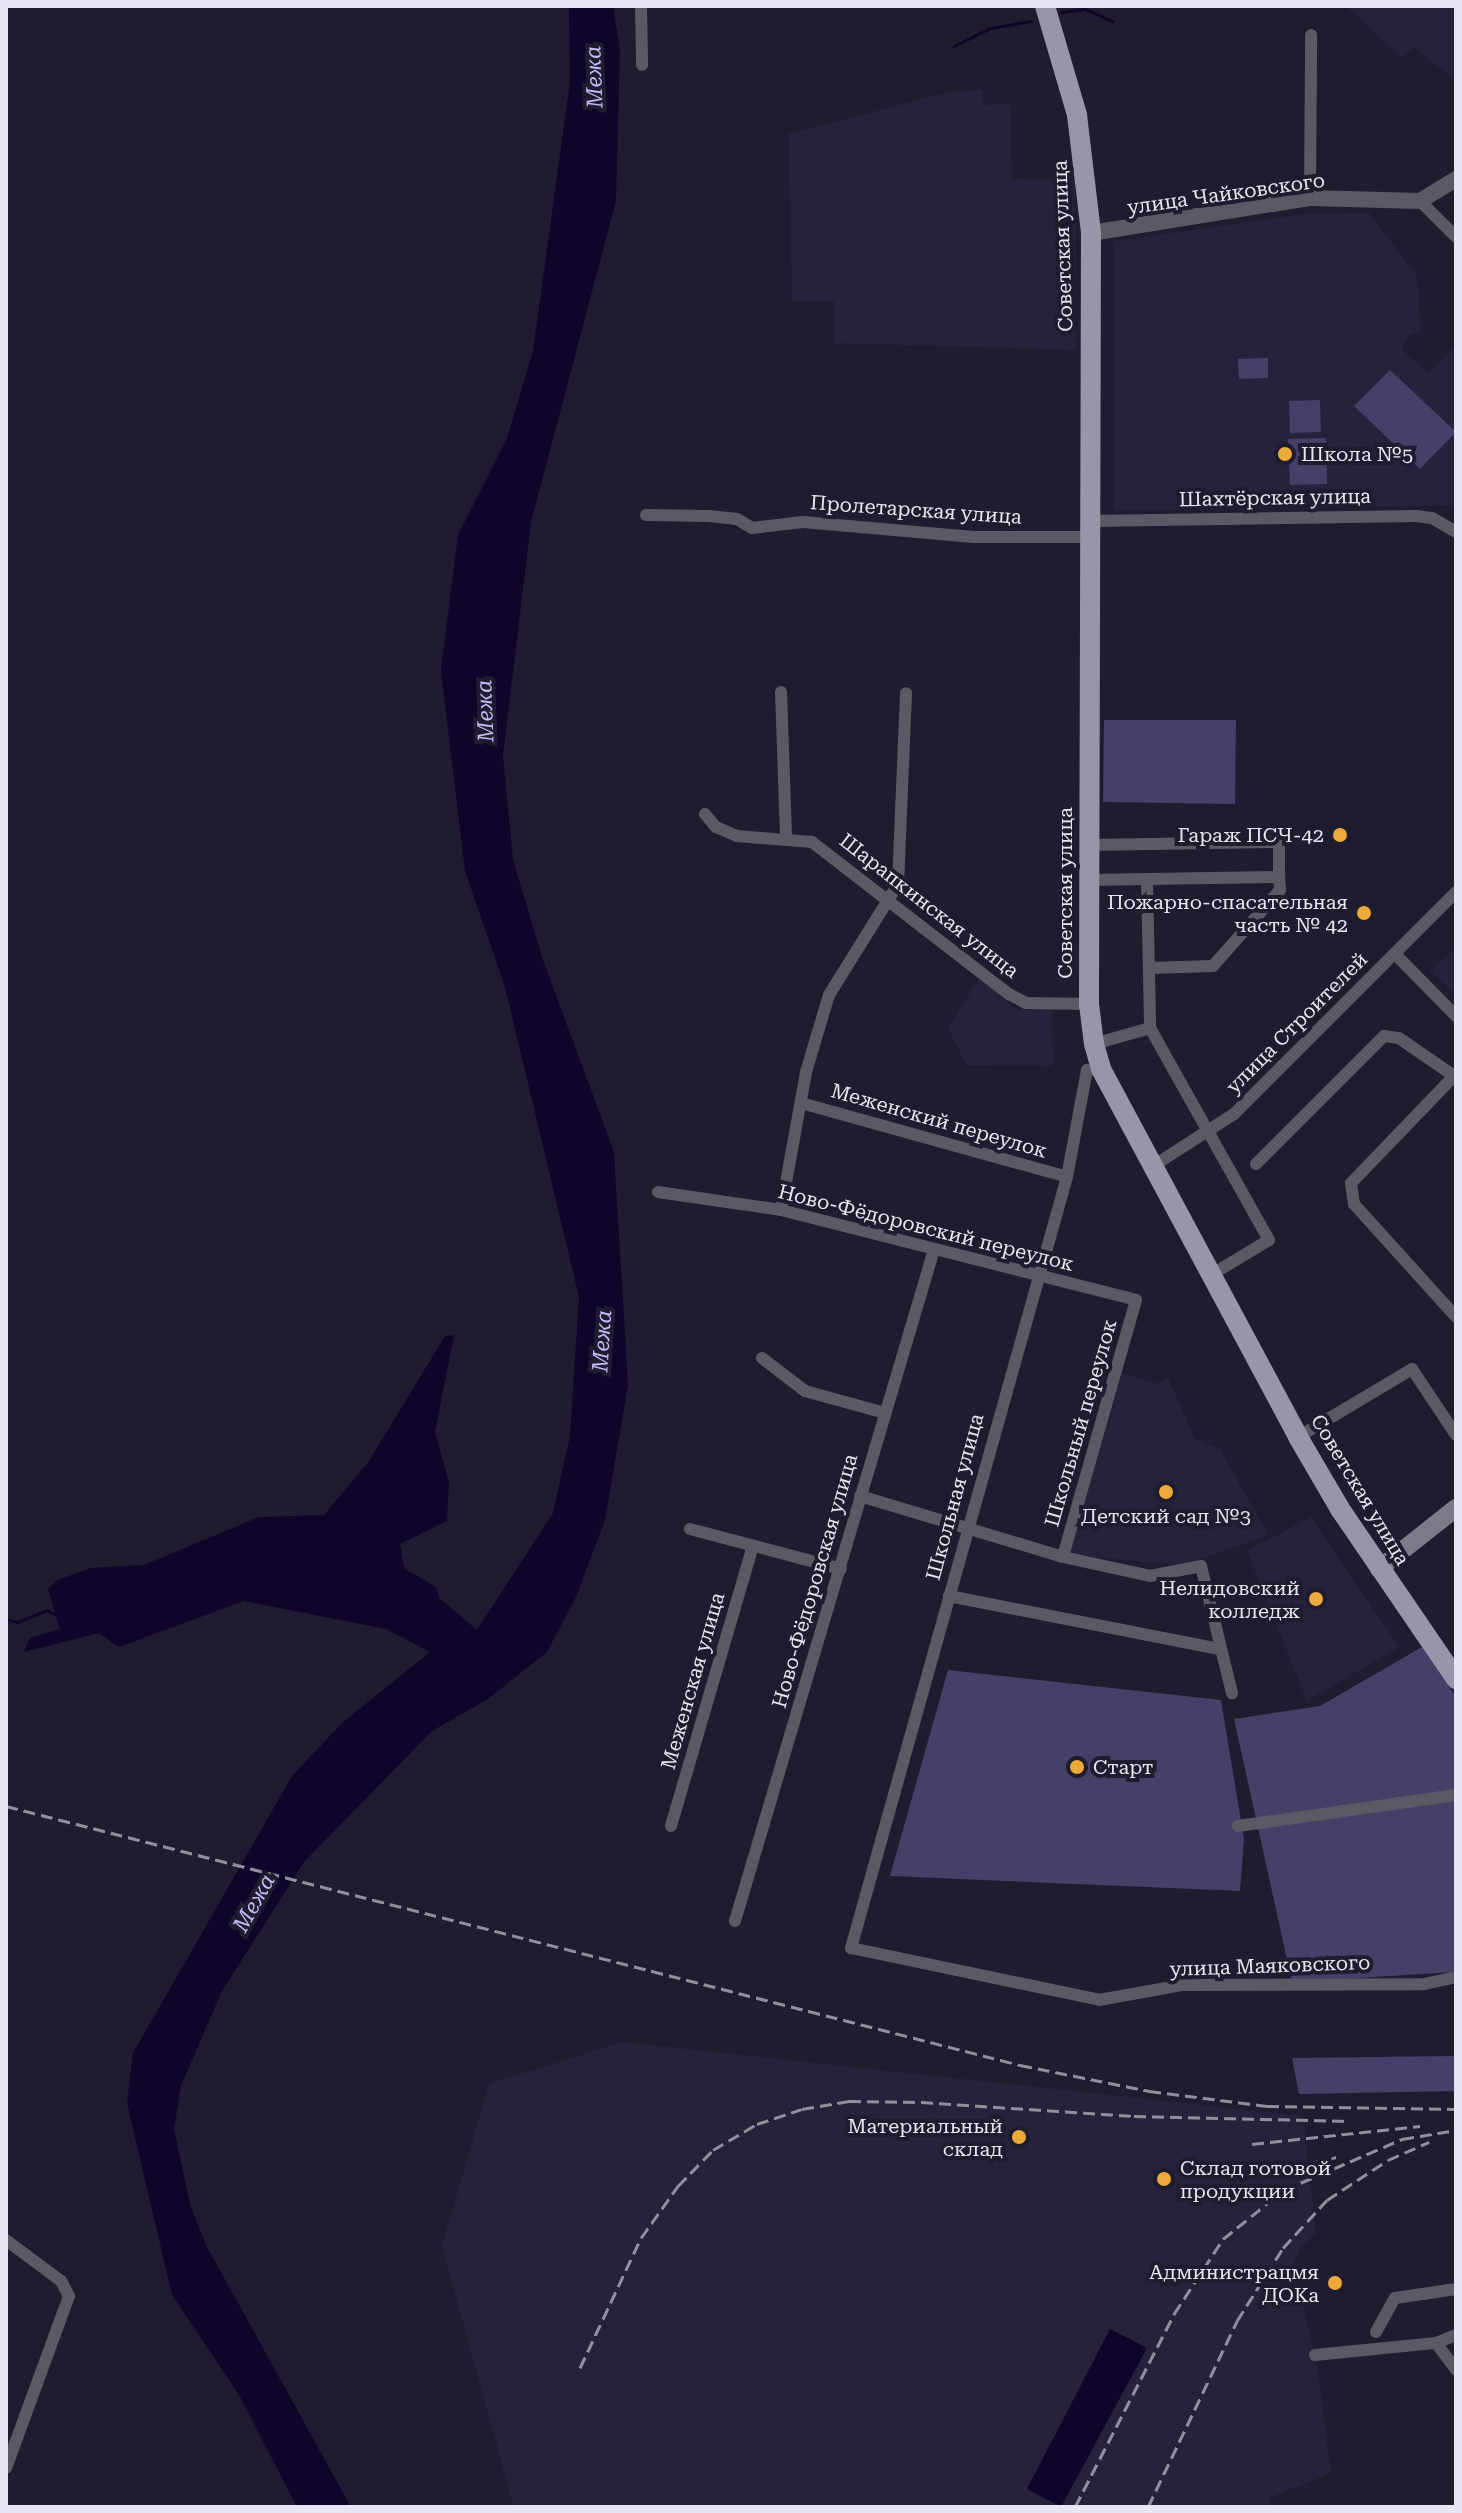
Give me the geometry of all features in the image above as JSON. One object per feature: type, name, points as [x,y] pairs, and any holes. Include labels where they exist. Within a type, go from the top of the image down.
[{"type":"main road","name":"Советская улица","points":[[1047,10],[1083,144],[1091,233],[1088,880],[1089,1004],[1094,1044],[1101,1069],[1298,1437],[1379,1569],[1456,1679]]},
{"type":"main road","points":[[1379,1569],[1456,1508]]},
{"type":"street","points":[[641,6],[642,65]]},
{"type":"street","points":[[1310,198],[1311,35]]},
{"type":"street","points":[[1456,179],[1420,201],[1456,237]]},
{"type":"street","name":"улица Чайковского","points":[[1091,233],[1310,198],[1420,201]]},
{"type":"street","name":"Пролетарская улица","points":[[646,515],[737,519],[752,528],[803,522],[973,537],[1090,529]]},
{"type":"street","name":"Шахтёрская улица","points":[[1090,529],[1416,516],[1432,518],[1456,532]]},
{"type":"street","points":[[781,692],[786,836]]},
{"type":"street","points":[[781,1210],[801,1103],[829,995],[847,960],[898,884],[903,853],[906,693]]},
{"type":"street","name":"Шарапкинская улица","points":[[705,814],[716,827],[737,836],[786,836],[812,842],[1009,994],[1026,1003],[1089,1004]]},
{"type":"street","points":[[1089,845],[1279,842],[1280,890],[1213,966],[1149,968]]},
{"type":"street","points":[[1088,880],[1279,877]]},
{"type":"street","points":[[1147,879],[1150,1028],[1207,1135],[1269,1240],[1211,1275]]},
{"type":"street","name":"улица Строителей","points":[[1153,1166],[1207,1135],[1456,892]]},
{"type":"street","points":[[1395,954],[1456,1016]]},
{"type":"street","points":[[1094,1044],[1150,1028]]},
{"type":"street","points":[[1256,1164],[1384,1036],[1399,1038],[1455,1075],[1351,1183],[1354,1204],[1456,1317]]},
{"type":"street","name":"Школьная улица","points":[[851,1948],[1036,1277],[1067,1177],[1087,1070],[1101,1069]]},
{"type":"street","name":"Меженский переулок","points":[[801,1103],[1067,1177]]},
{"type":"street","name":"Ново-Фёдоровский переулок","points":[[658,1192],[781,1210],[933,1253],[1136,1300]]},
{"type":"street","name":"Ново-Фёдоровская улица","points":[[735,1921],[933,1253]]},
{"type":"street","name":"Школьный переулок","points":[[1063,1557],[1136,1300]]},
{"type":"street","points":[[762,1358],[805,1391],[885,1413]]},
{"type":"street","points":[[1298,1437],[1412,1369],[1456,1435]]},
{"type":"street","name":"Школьный переулок","points":[[860,1496],[1063,1557],[1150,1576],[1201,1566],[1218,1649]]},
{"type":"street","points":[[690,1529],[841,1569]]},
{"type":"street","name":"Меженская улица","points":[[671,1826],[753,1546]]},
{"type":"street","points":[[949,1596],[1218,1649],[1232,1693]]},
{"type":"street","points":[[1238,1826],[1456,1795]]},
{"type":"street","name":"улица Маяковского","points":[[851,1948],[1099,2000],[1182,1985],[1424,1984],[1456,1977]]},
{"type":"street","points":[[6,2240],[61,2281],[69,2296],[6,2468]]},
{"type":"street","points":[[1376,2332],[1395,2298],[1456,2289]]},
{"type":"street","points":[[1315,2355],[1436,2343],[1456,2335]]},
{"type":"street","points":[[1436,2343],[1456,2370]]},
{"type":"shaded area","points":[[1346,6],[1456,6],[1456,81],[1414,47],[1402,58]]},
{"type":"shaded area","points":[[982,90],[984,105],[1010,104],[1012,179],[1075,180],[1076,350],[835,343],[834,301],[792,301],[789,134],[949,92]]},
{"type":"shaded area","name":"Школа №5","points":[[1369,213],[1417,276],[1421,331],[1410,334],[1401,349],[1428,373],[1456,346],[1456,505],[1114,511],[1114,241],[1305,214]]},
{"type":"shaded area","points":[[1268,358],[1268,378],[1239,379],[1238,359]]},
{"type":"shaded area","points":[[1390,370],[1456,432],[1420,469],[1354,406]]},
{"type":"shaded area","points":[[1320,400],[1321,432],[1290,433],[1289,401]]},
{"type":"shaded area","points":[[1326,438],[1327,484],[1290,485],[1288,439]]},
{"type":"shaded area","points":[[1104,720],[1236,720],[1235,804],[1103,802]]},
{"type":"shaded area","points":[[1456,947],[1456,996],[1431,971]]},
{"type":"shaded area","points":[[980,977],[1016,1010],[1052,1008],[1053,1066],[966,1065],[948,1028]]},
{"type":"shaded area","name":"Детский сад №3","points":[[1123,1373],[1156,1384],[1168,1378],[1195,1439],[1220,1449],[1268,1535],[1183,1565],[1069,1555]]},
{"type":"shaded area","name":"Нелидовский колледж","points":[[1311,1517],[1399,1647],[1307,1701],[1247,1551]]},
{"type":"shaded area","points":[[1422,1647],[1456,1697],[1456,1972],[1292,1982],[1234,1719],[1320,1706]]},
{"type":"shaded area","name":"Старт","points":[[948,1670],[1221,1700],[1244,1839],[1240,1891],[890,1876]]},
{"type":"shaded area","points":[[622,2042],[1303,2116],[1316,2233],[1301,2247],[1293,2265],[1317,2365],[1331,2473],[1269,2498],[1269,2507],[514,2507],[442,2246],[489,2084]]},
{"type":"shaded area","points":[[1456,2056],[1456,2091],[1299,2094],[1292,2058]]},
{"type":"water","name":"Межа","points":[[569,6],[613,6],[620,50],[616,201],[531,522],[503,755],[513,860],[543,960],[614,1152],[628,1385],[605,1520],[576,1597],[547,1652],[488,1699],[432,1731],[304,1862],[222,1991],[181,2086],[174,2129],[190,2204],[206,2245],[351,2507],[297,2507],[239,2395],[172,2295],[127,2103],[133,2053],[292,1776],[342,1723],[430,1652],[386,1629],[244,1601],[119,1647],[99,1633],[24,1652],[30,1638],[60,1629],[48,1589],[58,1580],[90,1568],[144,1565],[259,1517],[324,1515],[369,1461],[445,1336],[454,1335],[435,1432],[449,1483],[447,1521],[400,1544],[404,1568],[436,1587],[439,1598],[477,1630],[553,1513],[570,1436],[579,1297],[505,987],[465,871],[441,670],[458,535],[507,438],[533,351],[570,82]]},
{"type":"water","points":[[1110,2329],[1147,2348],[1061,2507],[1027,2489]]},
{"type":"waterway","points":[[1061,12],[1085,9],[1112,21]]},
{"type":"waterway","points":[[954,46],[990,28],[1030,21]]},
{"type":"waterway","points":[[6,1619],[17,1622],[47,1610],[61,1618]]},
{"type":"railway","points":[[6,1806],[1020,2065],[1149,2091],[1267,2106],[1456,2109]]},
{"type":"railway","points":[[580,2368],[641,2238],[678,2186],[713,2150],[757,2124],[802,2109],[849,2101],[921,2102],[1134,2116],[1349,2121]]},
{"type":"railway","points":[[1252,2144],[1420,2126]]},
{"type":"railway","points":[[1075,2507],[1174,2314],[1223,2239],[1284,2190],[1402,2139],[1456,2130]]},
{"type":"railway","points":[[1148,2507],[1237,2321],[1283,2248],[1327,2200],[1388,2160],[1429,2142]]},
{"type":"railway","points":[[1254,2176],[1341,2156]]},
{"type":"place","name":"Школа №5","points":[[1285,454]]},
{"type":"place","name":"Гараж ПСЧ-42","points":[[1340,835]]},
{"type":"place","name":"Пожарно-спасательная часть № 42","points":[[1364,913]]},
{"type":"place","name":"Детский сад №3","points":[[1166,1492]]},
{"type":"place","name":"Нелидовский колледж","points":[[1316,1599]]},
{"type":"place","name":"Старт","points":[[1077,1767]]},
{"type":"place","name":"Материальный склад","points":[[1019,2137]]},
{"type":"place","name":"Склад готовой продукции","points":[[1164,2179]]},
{"type":"place","name":"Администрацмя ДОКа","points":[[1335,2283]]}]
